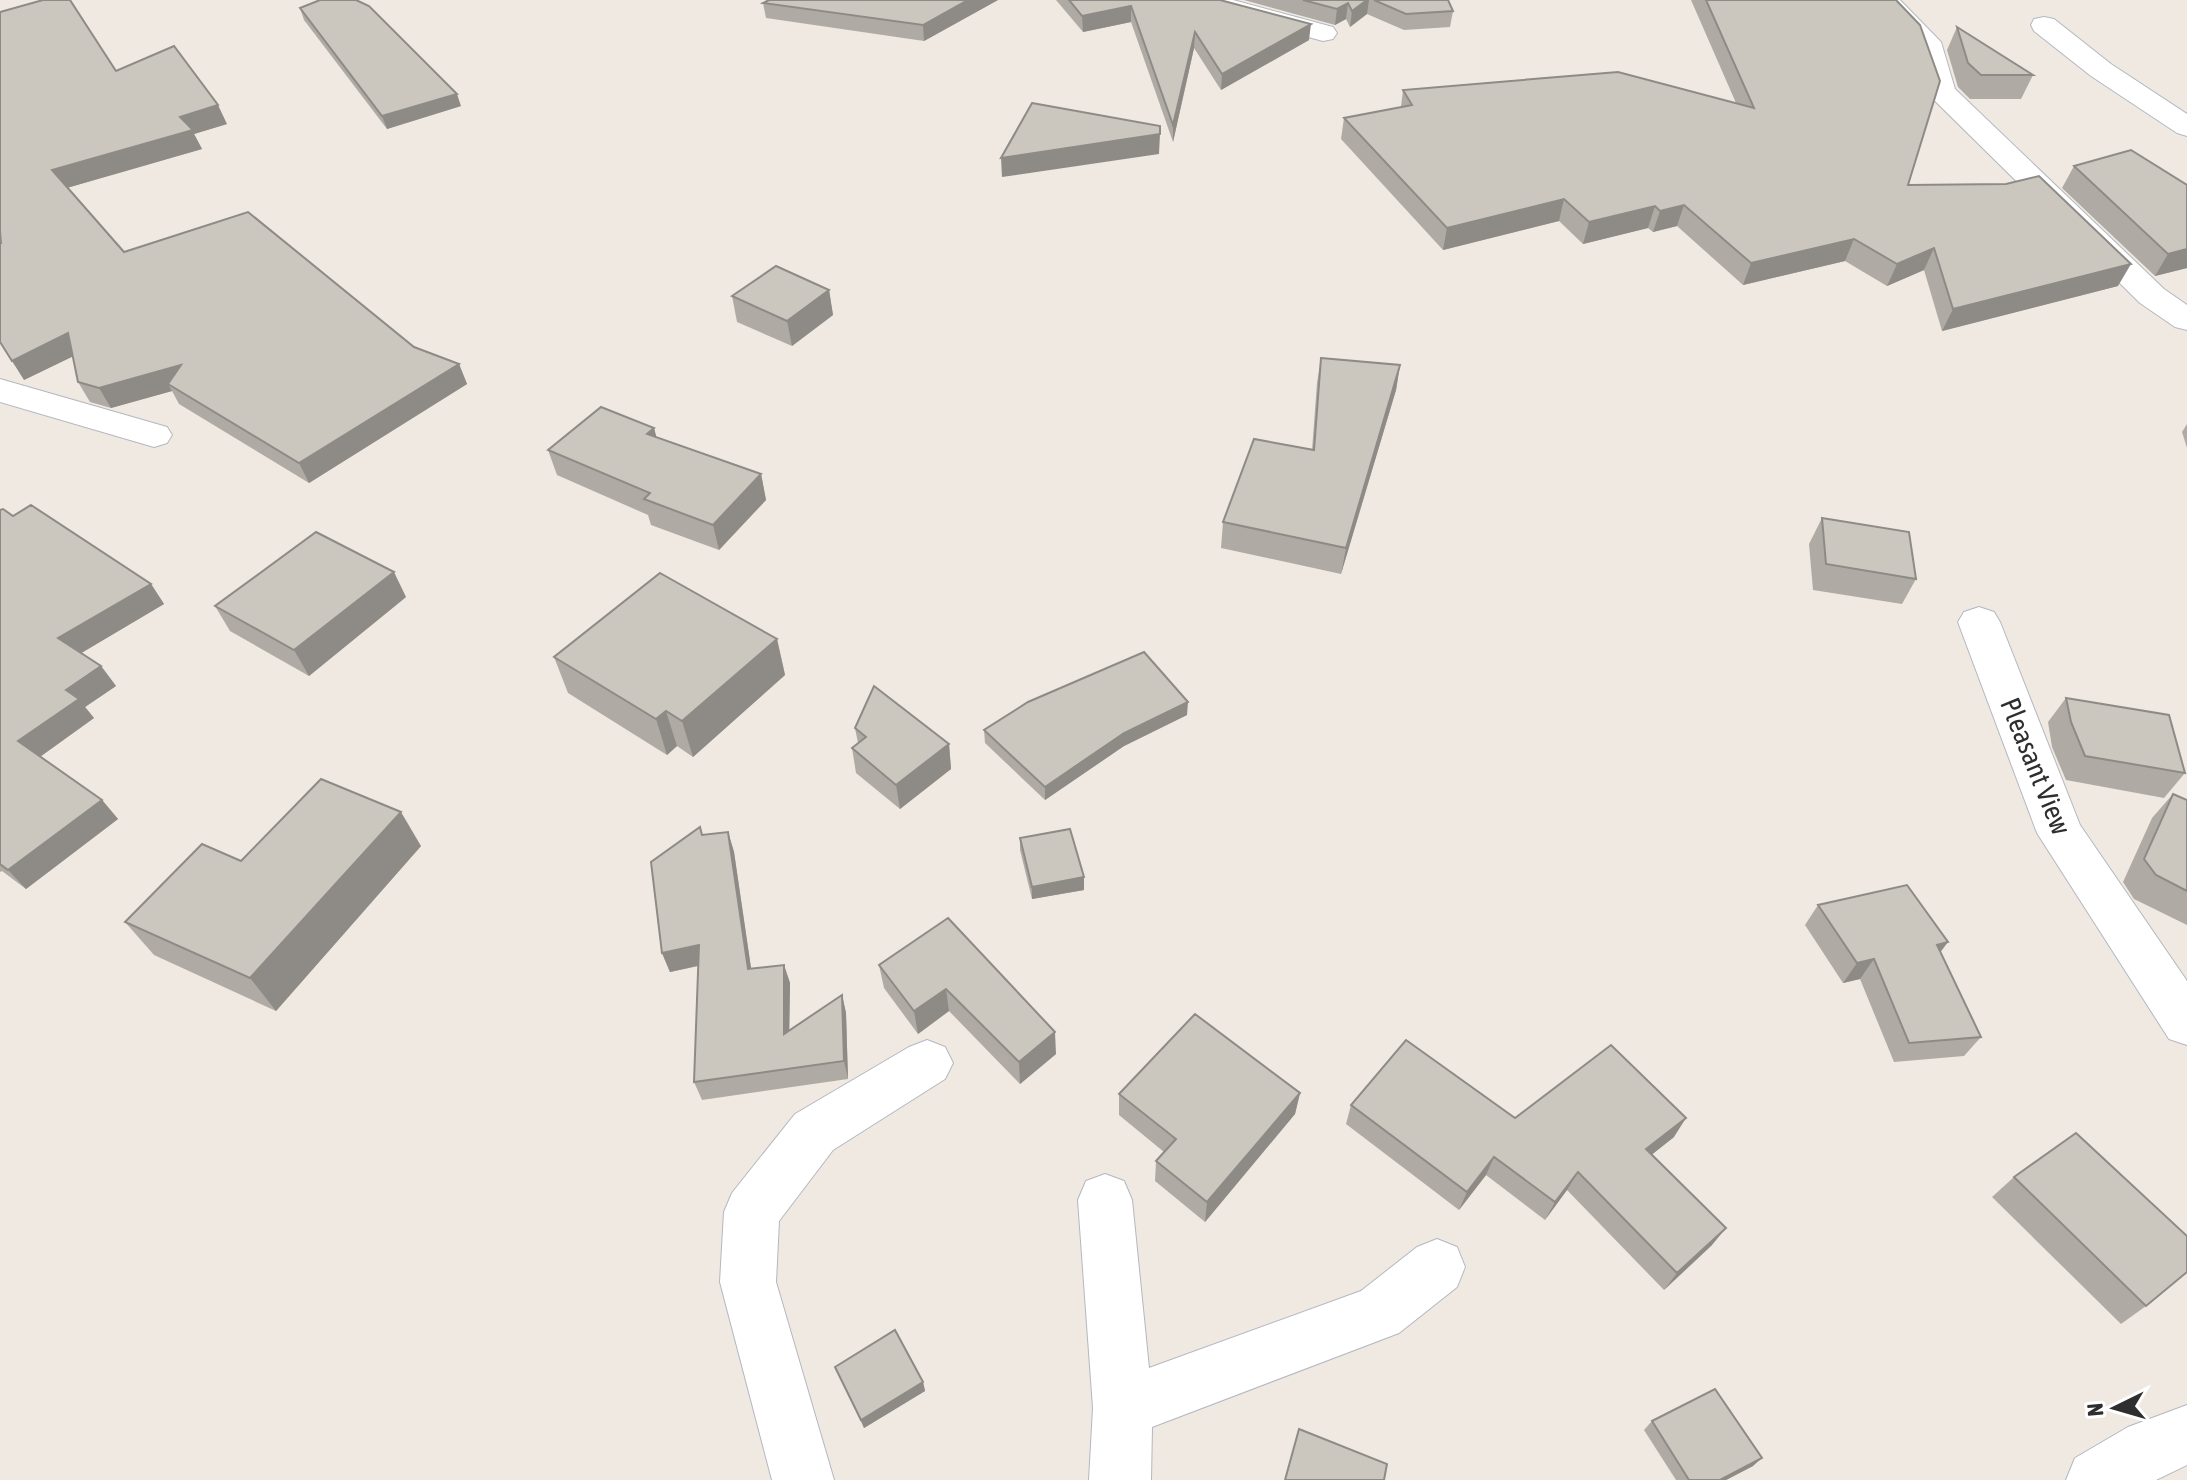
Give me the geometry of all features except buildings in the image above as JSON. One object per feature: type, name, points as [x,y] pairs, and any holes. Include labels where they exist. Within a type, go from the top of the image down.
[{"type":"street","points":[[1203,0],[1323,33]]},
{"type":"street","points":[[1885,0],[1927,42],[1942,92],[2152,296],[2187,320]]},
{"type":"street","points":[[2044,25],[2101,70],[2187,127]]},
{"type":"street","points":[[0,390],[154,435]]},
{"type":"street","name":"Pleasant View","points":[[1979,622],[2060,833],[2187,1023]]},
{"type":"street","points":[[803,1480],[748,1282],[752,1212],[814,1132],[927,1063]]},
{"type":"street","points":[[1105,1200],[1123,1408],[1120,1480]]},
{"type":"street","points":[[1123,1408],[1379,1313],[1437,1267]]},
{"type":"street","points":[[2097,1480],[2150,1449],[2187,1435]]}]
